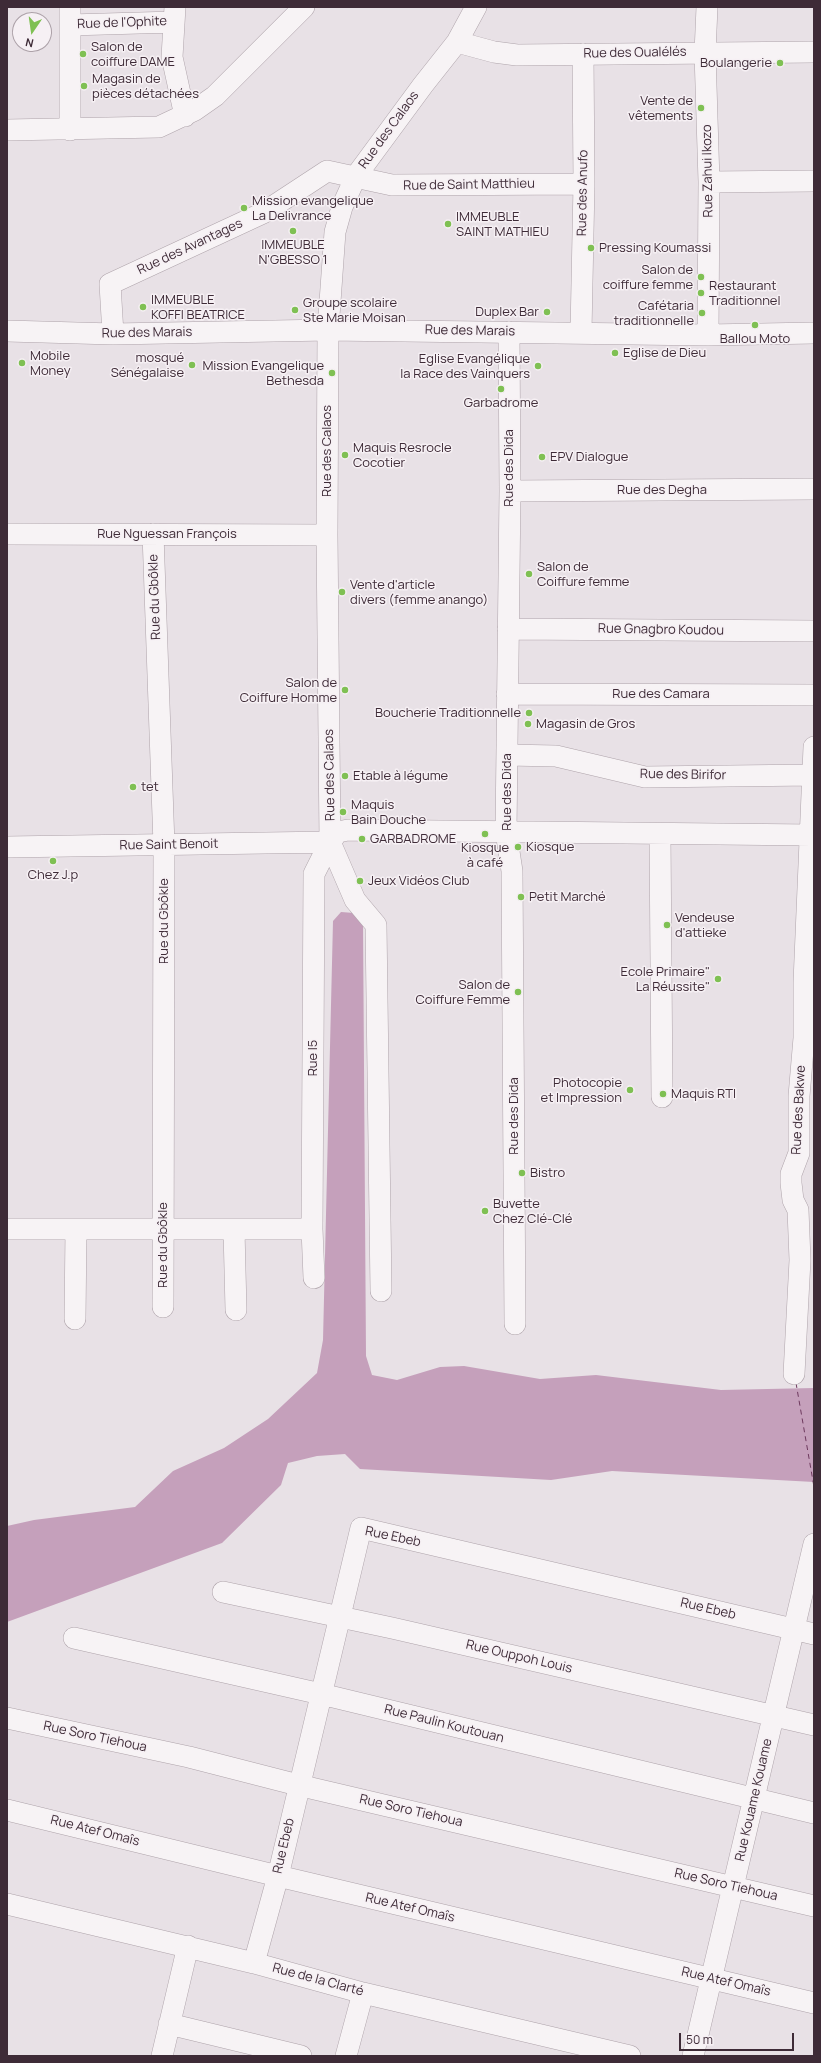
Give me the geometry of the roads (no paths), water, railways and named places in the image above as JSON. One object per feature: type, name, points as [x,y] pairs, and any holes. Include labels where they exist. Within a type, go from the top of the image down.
[{"type":"street","points":[[7,130],[70,130],[159,127],[185,116],[215,96],[304,7]]},
{"type":"street","name":"Rue des Calaos","points":[[330,842],[327,535],[328,330],[335,232],[342,207],[356,176],[423,85],[457,42],[476,7]]},
{"type":"street","name":"Rue Zahui Ikozo","points":[[707,7],[705,53],[709,182],[708,335]]},
{"type":"street","points":[[174,14],[172,57],[185,116]]},
{"type":"street","name":"Rue de l'Ophite","points":[[70,16],[174,14]]},
{"type":"street","points":[[70,16],[70,130]]},
{"type":"street","name":"Rue des Oualélés","points":[[457,42],[494,52],[517,55],[814,52]]},
{"type":"street","name":"Rue des Anufo","points":[[581,332],[584,184],[583,54]]},
{"type":"street","name":"Rue des Avantages","points":[[113,334],[110,284],[263,214],[327,171],[356,176]]},
{"type":"street","name":"Rue de Saint Matthieu","points":[[356,176],[392,186],[584,184]]},
{"type":"street","points":[[709,182],[814,181]]},
{"type":"street","name":"Rue des Marais","points":[[7,331],[113,334],[328,330],[581,332],[708,335],[814,333]]},
{"type":"street","name":"Rue des Dida","points":[[509,332],[510,492],[506,832],[512,871],[515,1324]]},
{"type":"street","name":"Rue des Degha","points":[[510,492],[814,489]]},
{"type":"street","name":"Rue Nguessan François","points":[[7,534],[327,535]]},
{"type":"street","name":"Rue du Gbôkle","points":[[153,534],[164,845],[163,1307]]},
{"type":"street","name":"Rue Gnagbro Koudou","points":[[508,628],[814,631]]},
{"type":"street","name":"Rue des Camara","points":[[507,694],[814,695]]},
{"type":"street","name":"Rue des Bakwe","points":[[794,1374],[800,1260],[798,1210],[793,1200],[791,1183],[792,1174],[799,1153],[799,1096],[804,1038],[804,982],[814,747]]},
{"type":"street","name":"Rue des Birifor","points":[[507,755],[556,756],[645,776],[813,775]]},
{"type":"street","points":[[381,1292],[376,925],[355,900],[330,842],[338,832],[348,830],[811,835]]},
{"type":"street","points":[[660,834],[662,1097]]},
{"type":"street","name":"Rue Saint Benoit","points":[[7,847],[330,842]]},
{"type":"street","name":"Rue I5","points":[[314,1278],[312,1229],[314,874],[330,842]]},
{"type":"street","points":[[7,1229],[312,1229]]},
{"type":"street","points":[[75,1319],[76,1230]]},
{"type":"street","points":[[234,1230],[236,1310]]},
{"type":"street","name":"Rue Ebeb","points":[[254,1963],[278,1876],[298,1785],[340,1617],[360,1529],[363,1528],[804,1632]]},
{"type":"street","name":"Rue Kouame Kouame","points":[[693,2056],[710,1978],[734,1887],[774,1716],[804,1632],[814,1544]]},
{"type":"street","name":"Rue Ouppoh Louis","points":[[223,1592],[340,1617],[814,1725]]},
{"type":"street","name":"Rue Paulin Koutouan","points":[[74,1638],[321,1694],[814,1813]]},
{"type":"street","name":"Rue Soro Tiehoua","points":[[7,1718],[189,1757],[298,1785],[814,1906]]},
{"type":"street","name":"Rue Atef Omaîs","points":[[7,1810],[814,2003]]},
{"type":"street","name":"Rue de la Clarté","points":[[7,1904],[188,1946],[363,1993],[617,2054]]},
{"type":"street","points":[[162,2056],[188,1946]]},
{"type":"street","points":[[346,2056],[363,1993]]},
{"type":"street","points":[[170,2024],[231,2048],[301,2056]]},
{"type":"place","name":"Salon de coiffure DAME","points":[[83,54]]},
{"type":"place","name":"Boulangerie","points":[[780,63]]},
{"type":"place","name":"Magasin de pièces détachées","points":[[84,86]]},
{"type":"place","name":"Vente de vêtements","points":[[701,108]]},
{"type":"place","name":"Mission evangelique La Delivrance","points":[[244,208]]},
{"type":"place","name":"IMMEUBLE SAINT MATHIEU","points":[[448,224]]},
{"type":"place","name":"IMMEUBLE N'GBESSO 1","points":[[293,231]]},
{"type":"place","name":"Pressing Koumassi","points":[[591,248]]},
{"type":"place","name":"Salon de coiffure femme","points":[[701,277]]},
{"type":"place","name":"Restaurant Traditionnel","points":[[701,293]]},
{"type":"place","name":"IMMEUBLE KOFFI BEATRICE","points":[[143,307]]},
{"type":"place","name":"Groupe scolaire Ste Marie Moisan","points":[[295,310]]},
{"type":"place","name":"Duplex Bar","points":[[547,312]]},
{"type":"place","name":"Cafétaria traditionnelle","points":[[702,313]]},
{"type":"place","name":"Ballou Moto","points":[[755,325]]},
{"type":"place","name":"Eglise de Dieu","points":[[615,353]]},
{"type":"place","name":"Mobile Money","points":[[22,363]]},
{"type":"place","name":"mosqué Sénégalaise","points":[[192,365]]},
{"type":"place","name":"Eglise Evangélique la Race des Vainquers","points":[[538,366]]},
{"type":"place","name":"Mission Evangelique Bethesda","points":[[332,373]]},
{"type":"place","name":"Garbadrome","points":[[501,389]]},
{"type":"place","name":"Maquis Resrocle Cocotier","points":[[345,455]]},
{"type":"place","name":"EPV Dialogue","points":[[542,457]]},
{"type":"place","name":"Salon de Coiffure femme","points":[[529,574]]},
{"type":"place","name":"Vente d'article divers (femme anango)","points":[[342,592]]},
{"type":"place","name":"Salon de Coiffure Homme","points":[[345,690]]},
{"type":"place","name":"Boucherie Traditionnelle","points":[[529,713]]},
{"type":"place","name":"Magasin de Gros","points":[[528,724]]},
{"type":"place","name":"Etable à légume","points":[[345,776]]},
{"type":"place","name":"tet","points":[[133,787]]},
{"type":"place","name":"Maquis Bain Douche","points":[[343,812]]},
{"type":"place","name":"Kiosque à café","points":[[485,834]]},
{"type":"place","name":"GARBADROME","points":[[362,839]]},
{"type":"place","name":"Kiosque","points":[[518,847]]},
{"type":"place","name":"Chez J.p","points":[[53,861]]},
{"type":"place","name":"Jeux Vidéos Club","points":[[360,881]]},
{"type":"place","name":"Petit Marché","points":[[521,897]]},
{"type":"place","name":"Vendeuse d'attieke","points":[[667,925]]},
{"type":"place","name":"Ecole Primaire\" La Réussite\"","points":[[718,979]]},
{"type":"place","name":"Salon de Coiffure Femme","points":[[518,992]]},
{"type":"place","name":"Photocopie et Impression","points":[[630,1090]]},
{"type":"place","name":"Maquis RTI","points":[[663,1094]]},
{"type":"place","name":"Bistro","points":[[522,1173]]},
{"type":"place","name":"Buvette Chez Clé-Clé","points":[[485,1211]]}]
